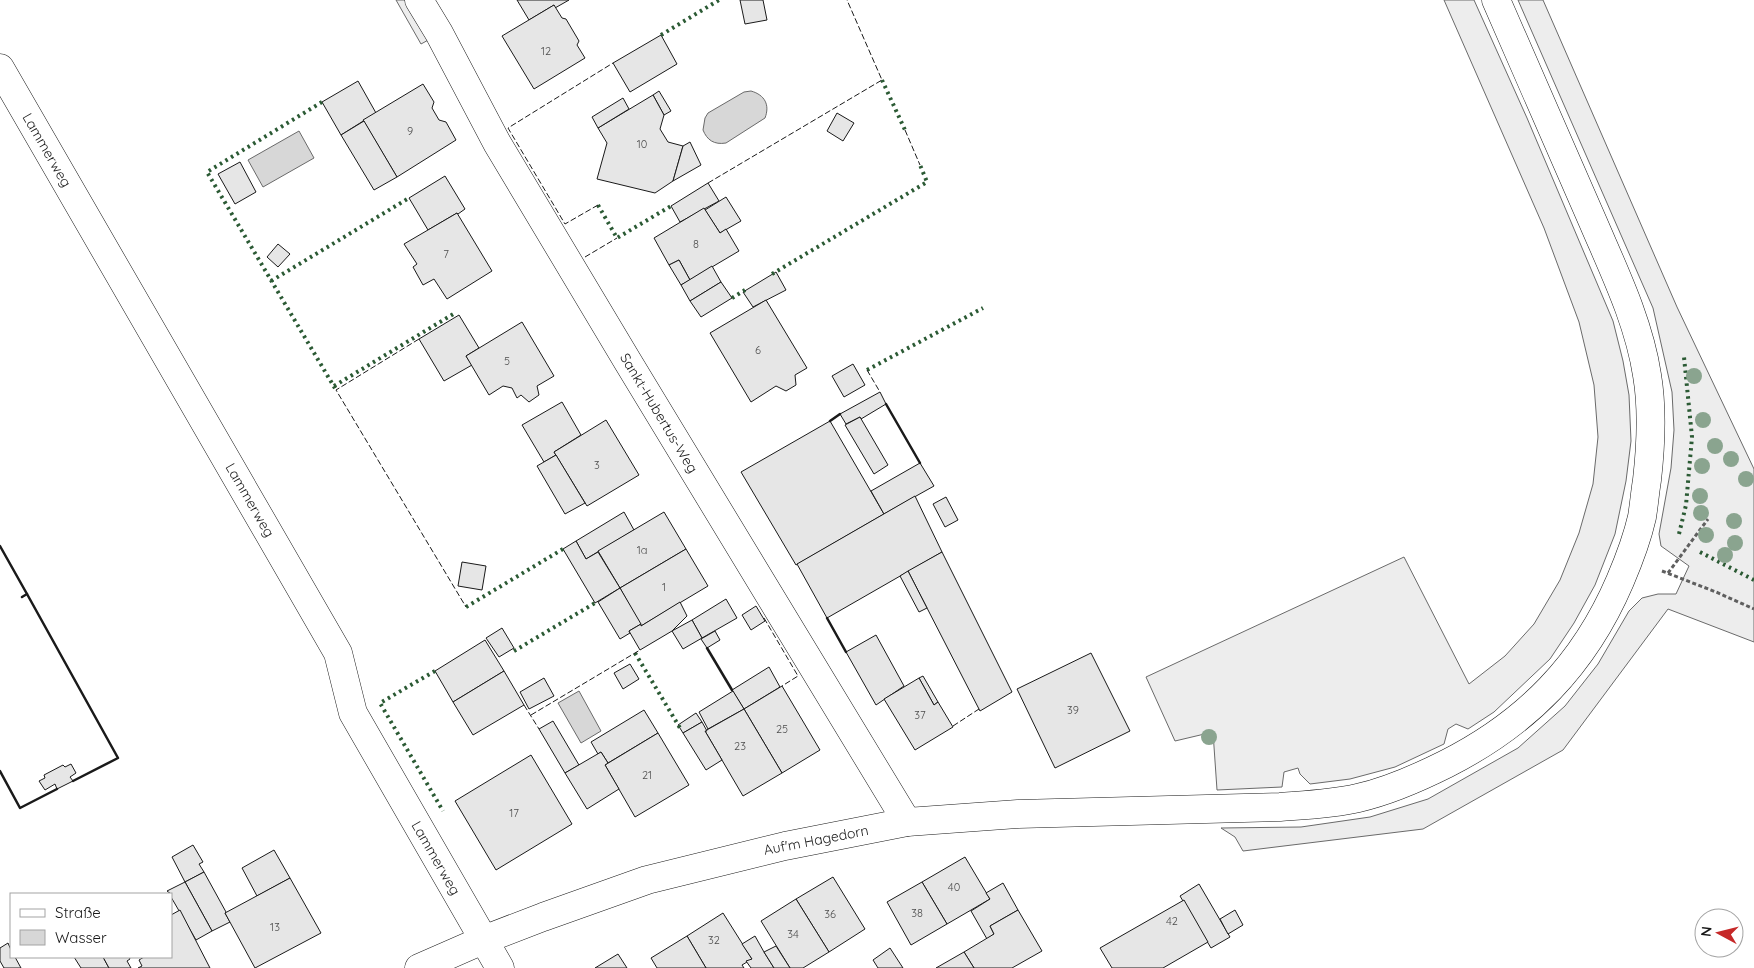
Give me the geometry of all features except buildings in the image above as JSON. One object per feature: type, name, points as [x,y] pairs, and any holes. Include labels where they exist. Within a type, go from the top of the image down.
[{"type":"street","name":"Sankt-Hubertus-Weg","points":[[419,0],[507,159],[907,822]]},
{"type":"street","name":"Auf'm Hagedorn","points":[[419,968],[483,940],[604,894],[647,880],[784,846],[907,822],[1018,814],[1232,809],[1322,804],[1358,798],[1391,788],[1432,772],[1477,748],[1519,719],[1554,686],[1585,645],[1607,610],[1630,558],[1642,517],[1650,458],[1651,416],[1645,366],[1635,324],[1496,0]]},
{"type":"street","name":"Lammerweg","points":[[0,68],[338,653],[353,713],[500,968]]},
{"type":"path","points":[[1668,573],[1708,519]]},
{"type":"path","points":[[1630,558],[1754,609]]},
{"type":"shaded area","points":[[396,0],[409,0],[432,38],[421,44]]},
{"type":"shaded area","points":[[1444,0],[1474,0],[1527,118],[1613,321],[1629,395],[1631,441],[1626,481],[1615,534],[1595,585],[1574,623],[1550,659],[1494,712],[1468,729],[1456,724],[1448,729],[1444,744],[1395,767],[1350,779],[1310,784],[1300,774],[1298,768],[1284,772],[1282,787],[1217,790],[1213,732],[1175,741],[1146,677],[1404,557],[1469,684],[1505,656],[1534,624],[1560,580],[1579,533],[1593,484],[1598,437],[1594,385],[1579,322],[1544,228]]},
{"type":"shaded area","points":[[1518,0],[1543,0],[1677,307],[1754,469],[1754,642],[1668,609],[1563,750],[1423,829],[1243,851],[1235,837],[1221,828],[1301,827],[1370,817],[1428,799],[1518,748],[1565,706],[1598,664],[1629,611],[1642,598],[1658,594],[1676,594],[1689,566],[1661,546],[1659,534],[1671,468],[1674,430],[1672,392],[1653,308]]},
{"type":"water","points":[[751,91],[760,95],[765,101],[767,109],[765,118],[726,143],[718,143],[709,139],[703,130],[708,113],[744,92]]},
{"type":"water","points":[[299,131],[314,158],[263,187],[248,160]]},
{"type":"water","points":[[579,691],[601,731],[581,743],[558,703]]},
{"type":"hedge","points":[[661,35],[719,0]]},
{"type":"hedge","points":[[882,80],[905,130]]},
{"type":"hedge","points":[[322,102],[207,172],[336,390]]},
{"type":"hedge","points":[[772,274],[927,182],[920,165]]},
{"type":"hedge","points":[[271,281],[409,198]]},
{"type":"hedge","points":[[598,205],[617,238],[671,206]]},
{"type":"hedge","points":[[732,298],[745,290]]},
{"type":"hedge","points":[[867,370],[983,308]]},
{"type":"hedge","points":[[334,386],[455,313]]},
{"type":"hedge","points":[[1679,534],[1686,505],[1692,437],[1684,357]]},
{"type":"hedge","points":[[466,607],[563,549]]},
{"type":"hedge","points":[[1700,552],[1754,580]]},
{"type":"hedge","points":[[514,651],[595,603]]},
{"type":"hedge","points":[[635,653],[680,728]]},
{"type":"hedge","points":[[435,671],[380,703],[443,811]]},
{"type":"fence","points":[[708,183],[882,80],[847,0]]},
{"type":"fence","points":[[598,205],[565,224],[508,128],[613,63]]},
{"type":"fence","points":[[905,130],[920,165]]},
{"type":"fence","points":[[585,257],[617,238]]},
{"type":"fence","points":[[419,339],[336,390],[466,607]]},
{"type":"fence","points":[[867,370],[880,392]]},
{"type":"fence","points":[[764,618],[798,676],[782,686]]},
{"type":"fence","points":[[531,715],[640,650]]},
{"type":"fence","points":[[524,705],[539,729]]},
{"type":"fence","points":[[953,726],[979,709]]},
{"type":"wall","points":[[886,404],[920,463]]},
{"type":"wall","points":[[830,421],[840,414]]},
{"type":"wall","points":[[0,546],[27,594],[22,597]]},
{"type":"wall","points":[[27,594],[118,758],[73,781]]},
{"type":"wall","points":[[827,618],[846,652]]},
{"type":"wall","points":[[707,648],[732,690]]},
{"type":"wall","points":[[0,771],[20,808],[57,789]]}]
